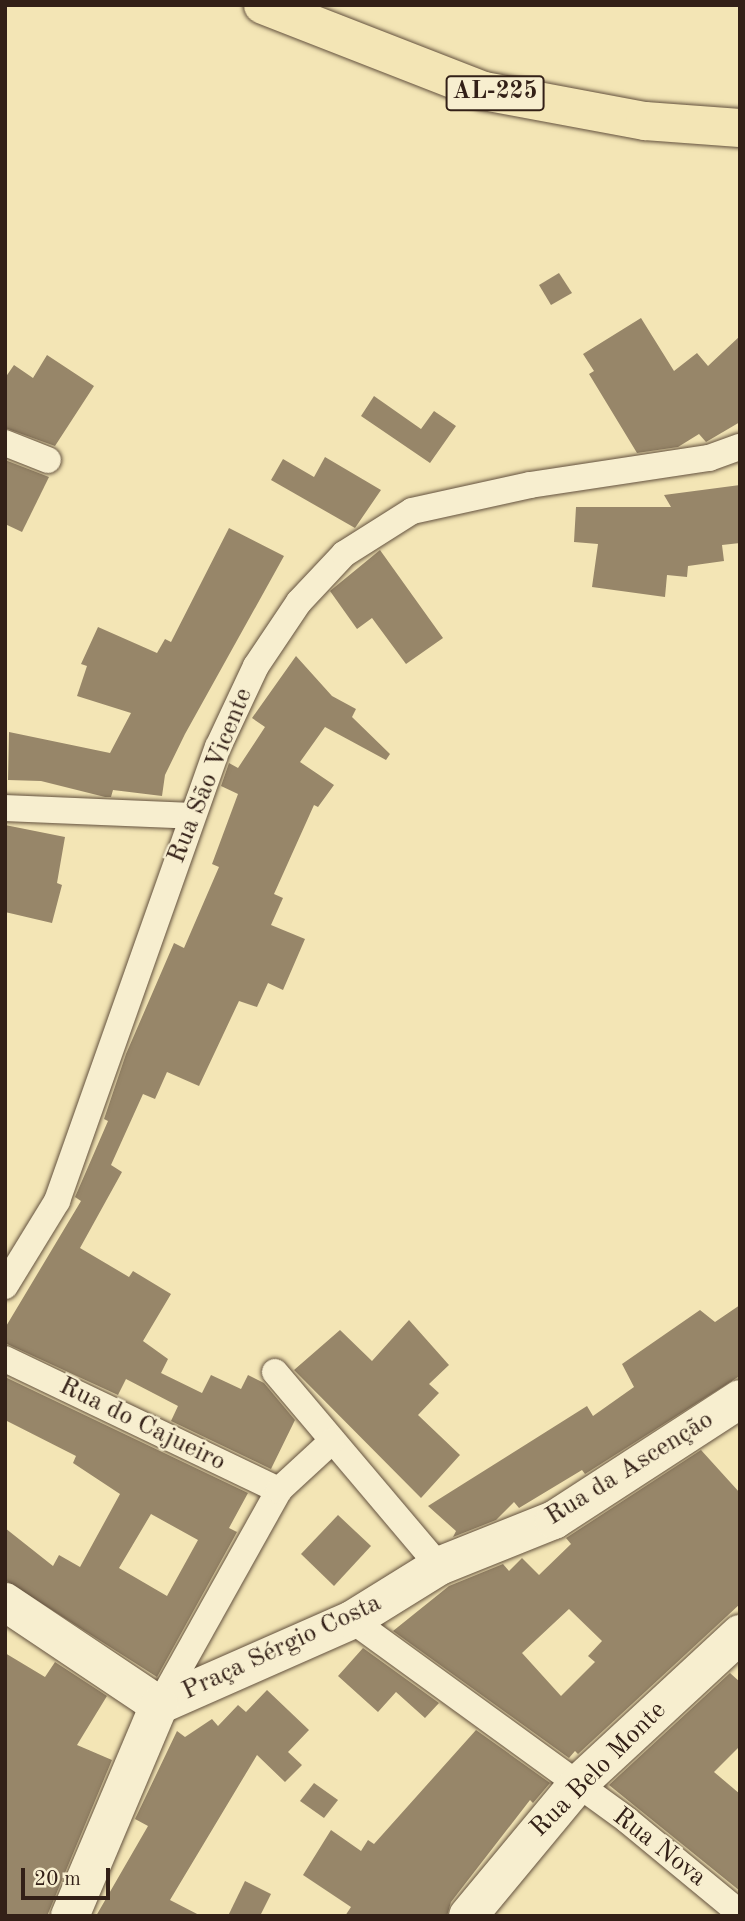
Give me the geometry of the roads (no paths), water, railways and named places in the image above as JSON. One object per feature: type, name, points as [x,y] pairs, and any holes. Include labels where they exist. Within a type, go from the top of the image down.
[{"type":"main road","name":"AL-225","points":[[263,5],[484,91],[645,121],[740,128]]},
{"type":"street","points":[[5,443],[48,460]]},
{"type":"street","name":"Rua São Vicente","points":[[5,1286],[57,1200],[192,816],[256,666],[299,602],[344,554],[412,511],[530,485],[709,458],[740,447]]},
{"type":"street","points":[[5,808],[192,816]]},
{"type":"street","name":"Rua do Cajueiro","points":[[5,1359],[279,1490]]},
{"type":"street","points":[[275,1372],[331,1442],[439,1566]]},
{"type":"street","name":"Rua da Ascenção","points":[[439,1566],[554,1520],[740,1399]]},
{"type":"street","points":[[70,1916],[159,1705],[279,1490],[331,1442]]},
{"type":"street","name":"Praça Sérgio Costa","points":[[159,1705],[352,1620],[439,1566]]},
{"type":"street","points":[[5,1602],[159,1705]]},
{"type":"street","name":"Rua Nova","points":[[352,1620],[576,1786],[627,1820],[740,1913]]},
{"type":"street","name":"Rua Belo Monte","points":[[468,1916],[576,1786],[740,1634]]}]
